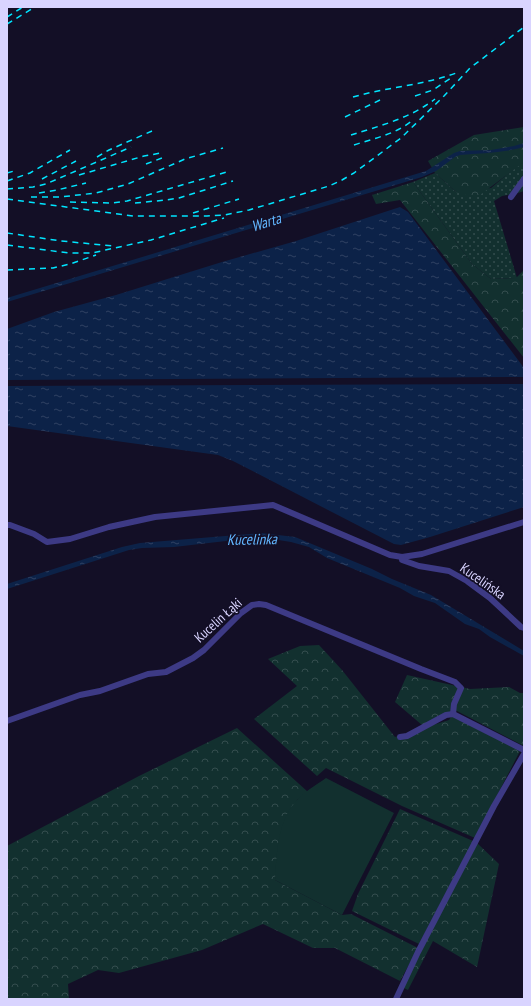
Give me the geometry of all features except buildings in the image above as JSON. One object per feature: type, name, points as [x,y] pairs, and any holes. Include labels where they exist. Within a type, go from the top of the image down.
[{"type":"street","points":[[511,197],[524,179]]},
{"type":"street","points":[[7,525],[10,524],[34,534],[47,542],[70,539],[109,527],[154,517],[274,505],[390,555],[402,557],[422,554],[524,522]]},
{"type":"street","name":"Kucelińska","points":[[402,557],[402,560],[412,565],[449,571],[467,581],[490,598],[521,627],[524,628]]},
{"type":"street","name":"Kucelin Łąki","points":[[7,721],[80,695],[100,691],[148,674],[166,672],[198,654],[241,613],[252,605],[259,604],[266,605],[455,682],[461,688],[454,704],[453,714]]},
{"type":"street","points":[[400,737],[407,736],[446,715],[453,714],[524,750]]},
{"type":"street","points":[[396,999],[418,952],[468,855],[524,754]]},
{"type":"green space","points":[[524,127],[524,162],[476,198],[456,192],[435,173],[428,161],[474,135]]},
{"type":"green space","points":[[524,162],[524,191],[502,196],[494,201],[517,278],[491,279],[472,264],[413,182],[435,173],[456,192],[491,188]]},
{"type":"green space","points":[[413,182],[472,264],[491,279],[516,278],[524,270],[524,358],[400,200],[376,204],[372,195]]},
{"type":"green space","points":[[319,645],[342,670],[395,737],[449,720],[453,714],[521,749],[475,838],[402,806],[326,768],[317,776],[254,719],[297,686],[268,659],[300,646]]},
{"type":"green space","points":[[407,675],[470,689],[509,687],[520,693],[524,693],[524,746],[457,711],[422,725],[395,702]]},
{"type":"green space","points":[[237,728],[308,792],[297,800],[275,880],[342,915],[351,914],[418,948],[400,981],[335,948],[313,948],[263,924],[202,950],[119,973],[98,970],[68,984],[69,999],[7,999],[7,846],[139,776]]},
{"type":"green space","points":[[326,778],[394,813],[342,915],[275,880],[279,838],[285,819],[299,798]]},
{"type":"green space","points":[[400,809],[473,841],[419,944],[352,911],[358,894]]},
{"type":"green space","points":[[477,843],[499,864],[477,967],[433,941],[408,990],[402,987]]},
{"type":"water","name":"Warta","points":[[524,143],[524,147],[508,150],[460,155],[436,171],[422,177],[7,302],[7,298],[426,171],[454,153],[460,151],[491,150]]},
{"type":"water","points":[[400,207],[408,212],[524,368],[524,377],[7,380],[7,329],[54,312],[296,241]]},
{"type":"water","points":[[524,384],[524,507],[401,545],[394,544],[233,461],[218,455],[7,426],[7,386]]},
{"type":"water","points":[[261,533],[295,537],[431,595],[524,651],[524,656],[490,637],[479,629],[465,624],[435,603],[414,596],[400,588],[327,558],[309,547],[291,542],[260,537],[174,547],[129,550],[7,589],[7,584],[122,547],[140,543]]},
{"type":"railway","points":[[7,17],[23,7]]},
{"type":"railway","points":[[7,24],[35,7]]},
{"type":"railway","points":[[7,199],[133,216],[207,216],[225,215],[249,210],[329,186],[354,173],[401,138],[470,68],[524,27]]},
{"type":"railway","points":[[353,97],[433,80],[459,72]]},
{"type":"railway","points":[[415,96],[433,90],[451,78]]},
{"type":"railway","points":[[351,135],[384,125],[426,106],[435,99]]},
{"type":"railway","points":[[345,117],[380,100]]},
{"type":"railway","points":[[354,145],[393,132],[414,119]]},
{"type":"railway","points":[[97,157],[152,131]]},
{"type":"railway","points":[[7,189],[33,187],[46,184],[131,147]]},
{"type":"railway","points":[[31,197],[60,197],[96,193],[128,184],[185,159],[223,148]]},
{"type":"railway","points":[[7,181],[30,173],[70,150]]},
{"type":"railway","points":[[79,175],[144,156],[161,153]]},
{"type":"railway","points":[[146,164],[162,158]]},
{"type":"railway","points":[[42,179],[76,161]]},
{"type":"railway","points":[[7,173],[14,171]]},
{"type":"railway","points":[[70,202],[112,203],[127,201],[230,171]]},
{"type":"railway","points":[[135,203],[179,198],[233,181]]},
{"type":"railway","points":[[39,193],[86,183]]},
{"type":"railway","points":[[193,213],[239,199]]},
{"type":"railway","points":[[7,245],[69,253],[92,253],[151,240],[224,218]]},
{"type":"railway","points":[[7,233],[61,241],[114,246]]},
{"type":"railway","points":[[7,270],[53,268],[96,255]]},
{"type":"water label","name":"Kucelinka","points":[[252,539]]}]
